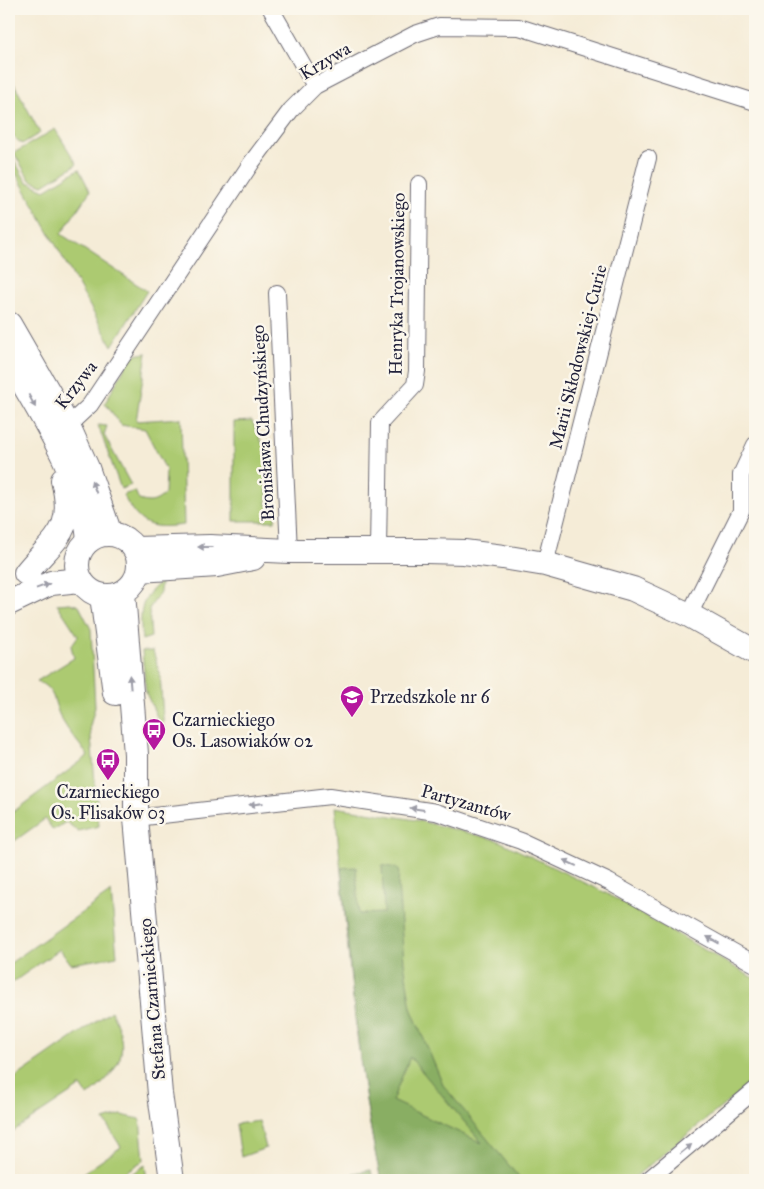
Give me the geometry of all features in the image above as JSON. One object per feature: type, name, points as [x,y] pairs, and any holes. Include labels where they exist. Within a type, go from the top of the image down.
[{"type":"street","points":[[271,9],[315,86]]},
{"type":"street","name":"Krzywa","points":[[58,449],[62,437],[74,420],[90,406],[252,162],[291,110],[315,86],[414,34],[439,26],[519,27],[755,102]]},
{"type":"street","name":"Marii Skłodowskiej-Curie","points":[[545,564],[648,158]]},
{"type":"street","name":"Henryka Trojanowskiego","points":[[378,551],[380,423],[398,401],[410,392],[415,385],[416,378],[419,184]]},
{"type":"street","name":"Bronisława Chudzyńskiego","points":[[277,293],[289,552]]},
{"type":"street","points":[[9,324],[69,428],[87,468],[92,543],[77,563],[80,580],[86,587],[112,595],[131,587],[137,559],[128,541],[92,543],[17,577]]},
{"type":"street","points":[[9,359],[58,449],[78,491],[92,543]]},
{"type":"street","points":[[689,615],[741,511],[741,475],[755,445]]},
{"type":"street","points":[[17,577],[55,542],[62,531],[66,519],[67,498],[58,449]]},
{"type":"street","points":[[137,559],[166,566],[217,565],[289,552],[464,552],[545,564],[633,589],[689,615],[755,652]]},
{"type":"street","points":[[9,603],[51,583],[80,580]]},
{"type":"street","name":"Stefana Czarnieckiego","points":[[112,595],[136,754],[136,818],[160,1094],[172,1180]]},
{"type":"street","name":"Partyzantów","points":[[136,818],[330,796],[436,812],[521,841],[609,882],[755,964]]},
{"type":"street","points":[[648,1180],[755,1090]]},
{"type":"green space","points":[[9,74],[40,133],[22,144],[9,133]]},
{"type":"green space","points":[[55,129],[77,164],[43,185],[30,180],[14,153]]},
{"type":"green space","points":[[9,145],[14,150],[10,153],[26,181],[45,190],[79,169],[90,191],[61,234],[147,291],[112,346],[9,161]]},
{"type":"green space","points":[[147,353],[136,421],[181,418],[184,525],[154,526],[147,524],[135,514],[123,495],[135,491],[139,500],[150,502],[165,494],[166,470],[145,429],[121,425],[105,403],[132,355]]},
{"type":"green space","points":[[252,421],[268,455],[267,505],[276,510],[275,521],[234,521],[234,422]]},
{"type":"green space","points":[[98,425],[107,426],[104,435],[131,485],[121,489]]},
{"type":"green space","points":[[161,582],[160,592],[149,609],[151,637],[142,640],[141,615],[144,601]]},
{"type":"green space","points":[[70,603],[79,606],[91,629],[95,707],[90,726],[99,826],[78,831],[66,822],[53,830],[45,819],[9,845],[9,815],[88,756],[62,720],[52,693],[37,681],[74,658],[71,646],[78,636],[57,604]]},
{"type":"green space","points":[[142,651],[153,651],[160,674],[164,732],[146,693]]},
{"type":"green space","points":[[335,807],[416,820],[497,840],[604,892],[755,979],[755,1080],[631,1180],[381,1180],[364,1088],[358,1041]]},
{"type":"green space","points":[[382,865],[399,869],[398,884],[404,962],[411,1008],[443,1085],[521,1180],[381,1180],[366,1103],[361,1064],[341,868],[356,867],[359,914],[384,913]],"holes":[[[410,1057],[482,1143],[392,1101]]]},
{"type":"green space","points":[[111,892],[117,956],[71,964],[60,949],[9,985],[9,964]]},
{"type":"green space","points":[[111,1011],[121,1037],[122,1048],[120,1058],[108,1077],[88,1096],[81,1086],[9,1134],[9,1082]]},
{"type":"green space","points":[[121,1115],[140,1119],[144,1160],[113,1180],[74,1180],[121,1147],[104,1120]]},
{"type":"green space","points":[[259,1121],[266,1148],[241,1157],[236,1124]]},
{"type":"green space","points":[[145,1165],[147,1180],[122,1180]]},
{"type":"green space","points":[[371,1170],[373,1180],[355,1180],[353,1173]]},
{"type":"place","name":"Przedszkole nr 6","points":[[352,718]]},
{"type":"place","name":"Czarnieckiego Os. Lasowiaków 02","points":[[154,751]]},
{"type":"place","name":"Czarnieckiego Os. Flisaków 03","points":[[108,781]]}]
